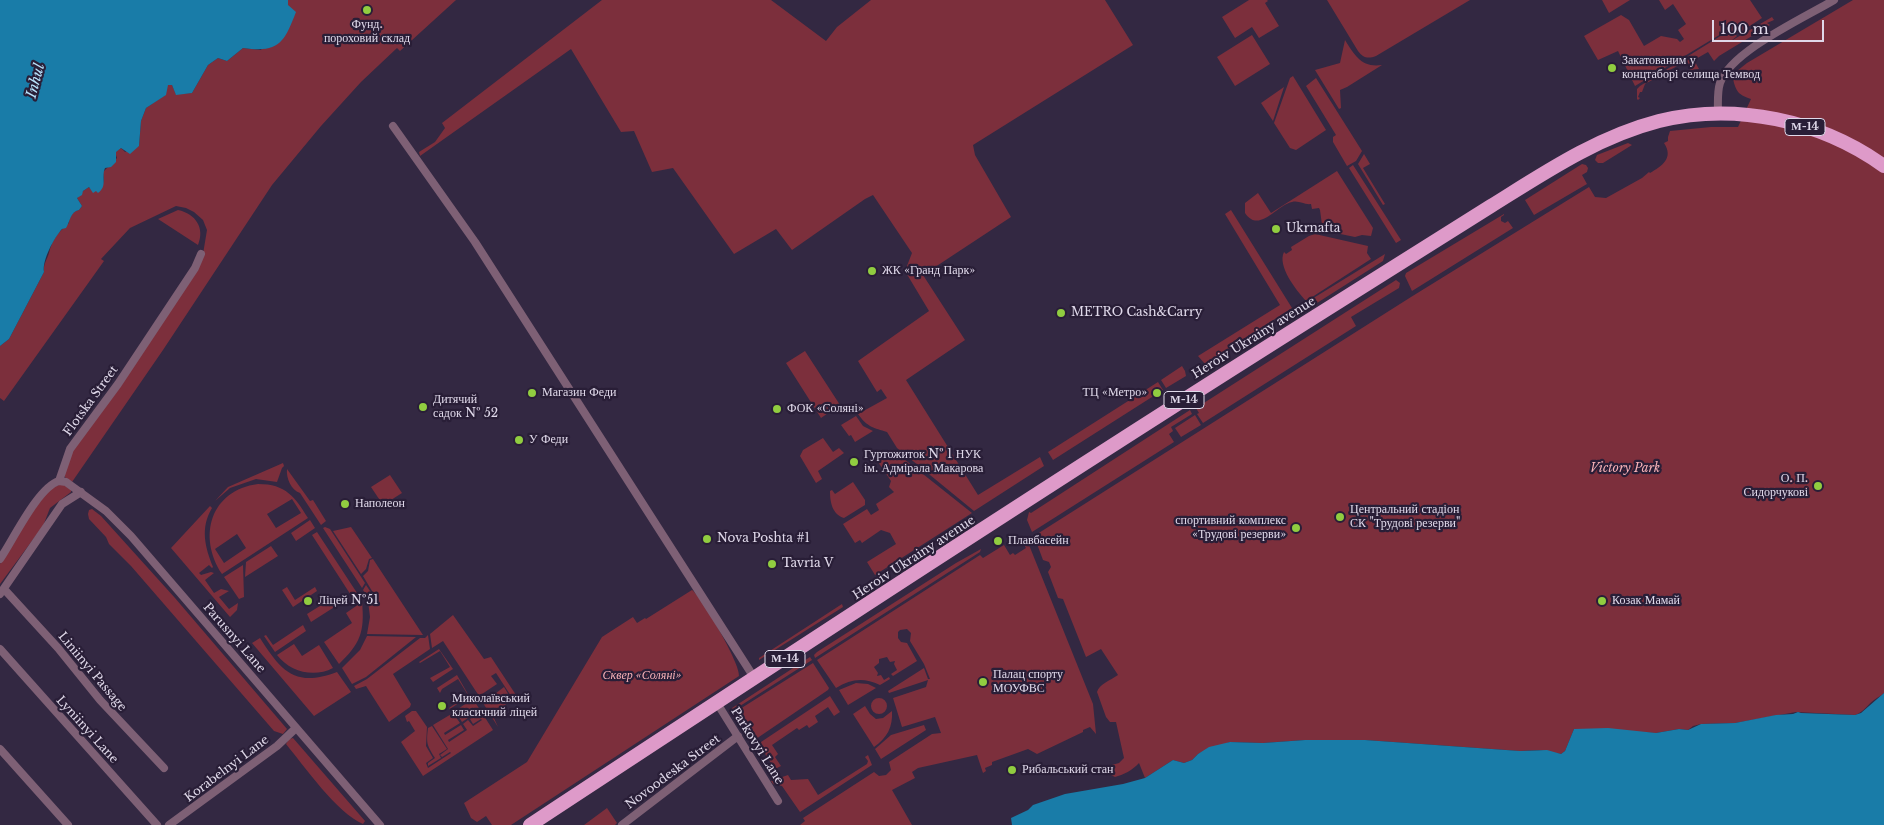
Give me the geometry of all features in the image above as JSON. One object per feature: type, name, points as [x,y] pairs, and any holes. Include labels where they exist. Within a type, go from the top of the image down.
[{"type":"highway","name":"М-14","points":[[1718,114],[1740,114],[1771,118],[1812,129],[1851,146],[1884,166]]},
{"type":"highway","name":"Heroiv Ukrainy avenue","points":[[530,825],[1201,389],[1579,152],[1611,137],[1654,123],[1685,116],[1718,114]]},
{"type":"street","points":[[1718,114],[1720,82],[1725,72],[1735,62],[1751,48],[1834,0]]},
{"type":"street","points":[[393,126],[475,242],[755,678]]},
{"type":"street","name":"Flotska Street","points":[[59,481],[70,449],[118,384],[195,268],[201,254]]},
{"type":"street","points":[[0,559],[37,500],[50,485],[59,481]]},
{"type":"street","name":"Parusnyi Lane","points":[[59,481],[66,482],[106,511],[131,536],[380,825]]},
{"type":"street","points":[[2,592],[62,504],[81,492]]},
{"type":"street","name":"Liniinyi Passage","points":[[2,592],[58,648],[100,700],[164,768]]},
{"type":"street","name":"Lyniinyi Lane","points":[[0,649],[157,825]]},
{"type":"street","name":"Parkovyi Lane","points":[[717,703],[778,801]]},
{"type":"street","name":"Korabelnyi Lane","points":[[169,825],[277,746],[296,728]]},
{"type":"street","name":"Novoodeska Street","points":[[622,825],[738,736]]},
{"type":"street","points":[[0,749],[68,825]]},
{"type":"green space","points":[[288,0],[456,0],[400,51],[397,48],[361,82],[272,185],[163,350],[72,482],[66,479],[63,472],[73,450],[120,387],[172,308],[203,254],[207,230],[203,220],[194,212],[176,206],[130,228],[101,259],[104,261],[4,401],[0,398],[0,346],[9,339],[44,272],[54,240],[69,223],[72,215],[82,206],[77,198],[89,187],[92,190],[103,184],[103,172],[117,158],[115,152],[121,148],[125,152],[139,146],[141,121],[146,108],[165,95],[167,85],[172,85],[176,94],[192,93],[208,65],[218,58],[227,61],[243,48],[261,50],[288,5]]},
{"type":"green space","points":[[602,0],[771,0],[826,41],[837,27],[871,0],[1105,0],[1133,45],[973,145],[975,155],[1011,217],[923,275],[965,340],[906,380],[978,495],[1040,457],[1044,466],[974,511],[897,448],[887,432],[874,428],[858,414],[887,398],[881,389],[877,392],[858,361],[929,311],[905,271],[912,253],[873,195],[792,250],[776,229],[734,254],[673,168],[652,172],[634,131],[621,132],[571,49],[420,156],[419,152],[435,142],[445,128],[442,123]]},
{"type":"green space","points":[[1249,0],[1267,0],[1265,3],[1279,26],[1259,38],[1252,27],[1235,38],[1222,17]]},
{"type":"green space","points":[[1327,0],[1470,0],[1376,56],[1368,58],[1358,51]]},
{"type":"green space","points":[[1602,0],[1630,0],[1609,13]]},
{"type":"green space","points":[[1659,0],[1750,0],[1762,18],[1739,33],[1726,32],[1721,34],[1635,86],[1618,51],[1598,60],[1584,36],[1621,15],[1629,20],[1644,46],[1661,36],[1677,39],[1680,42],[1684,39],[1678,30],[1686,24],[1673,4],[1665,10]]},
{"type":"green space","name":"Victory Park","points":[[1853,0],[1884,0],[1884,693],[1855,715],[1796,712],[1735,723],[1701,724],[1693,726],[1688,730],[1679,729],[1656,733],[1574,729],[1565,751],[1561,754],[1539,750],[1520,751],[1365,740],[1230,742],[1198,754],[1192,760],[1184,763],[1173,760],[1145,778],[1139,763],[1121,775],[1115,777],[1111,775],[1108,766],[1119,763],[1124,758],[1116,722],[1110,722],[1106,717],[1097,692],[1103,684],[1118,675],[1101,649],[1086,657],[1063,599],[1058,598],[1048,572],[1051,567],[1049,562],[1043,560],[1034,536],[1411,297],[1589,187],[1595,197],[1606,198],[1650,173],[1662,164],[1667,157],[1667,148],[1664,143],[1668,141],[1670,131],[1711,127],[1738,127],[1751,99],[1741,94],[1735,87],[1733,79],[1737,71],[1747,63]]},
{"type":"green space","points":[[1772,17],[1774,20],[1767,23],[1770,25],[1719,56],[1714,61],[1708,52],[1694,60],[1699,69],[1690,70],[1686,61],[1645,84],[1638,97],[1640,98],[1637,99],[1637,89],[1640,86],[1722,35],[1737,36],[1731,41]]},
{"type":"green space","points":[[1252,35],[1270,64],[1235,86],[1217,57]]},
{"type":"green space","points":[[1345,40],[1356,56],[1364,63],[1382,65],[1340,90],[1341,108],[1339,109],[1315,70],[1340,63]]},
{"type":"green space","points":[[1293,76],[1326,130],[1296,150],[1290,148],[1274,123],[1290,78]]},
{"type":"green space","points":[[1316,78],[1362,151],[1356,161],[1347,166],[1333,142],[1333,137],[1336,135],[1306,86]]},
{"type":"green space","points":[[1284,87],[1273,121],[1261,103]]},
{"type":"green space","points":[[1628,143],[1632,145],[1603,163],[1598,163],[1595,160],[1597,155]]},
{"type":"green space","points":[[1364,154],[1370,164],[1363,168],[1385,204],[1383,205],[1358,164]]},
{"type":"green space","points":[[1582,164],[1588,168],[1587,172],[1582,175],[1587,184],[1534,215],[1525,200]]},
{"type":"green space","points":[[1353,165],[1401,240],[1396,243],[1349,168]]},
{"type":"green space","points":[[1337,171],[1373,228],[1371,236],[1362,235],[1355,237],[1316,229],[1314,226],[1322,225],[1320,210],[1319,208],[1312,209],[1311,204],[1292,202],[1262,220],[1256,221],[1250,219],[1245,213],[1245,203],[1258,193],[1271,213]]},
{"type":"green space","points":[[178,210],[190,215],[197,223],[200,233],[198,245],[158,219]]},
{"type":"green space","points":[[1231,210],[1292,308],[1205,364],[1198,356],[1280,305],[1225,214]]},
{"type":"green space","points":[[1504,214],[1501,217],[1501,221],[1505,223],[1508,221],[1513,228],[1412,291],[1405,276],[1406,273]]},
{"type":"green space","points":[[1315,234],[1368,246],[1367,253],[1371,259],[1306,301],[1297,291],[1285,271],[1283,258],[1284,252],[1286,254],[1292,250],[1291,247]]},
{"type":"green space","points":[[1385,254],[1383,261],[1317,303],[1313,305],[1307,302]]},
{"type":"green space","points":[[1396,280],[1400,283],[1399,288],[1351,317],[1356,326],[1203,423],[1197,414],[1199,413],[1196,408]]},
{"type":"green space","points":[[805,351],[840,405],[821,418],[786,363]]},
{"type":"green space","points":[[1182,366],[1186,376],[1166,388],[1161,380]]},
{"type":"green space","points":[[1158,382],[1163,390],[1053,460],[1048,452]]},
{"type":"green space","points":[[1190,410],[1192,414],[1171,427],[1173,431],[1169,434],[1174,442],[1032,532],[1027,520],[1029,512],[1031,513]]},
{"type":"green space","points":[[1195,415],[1201,425],[1181,437],[1175,428]]},
{"type":"green space","points":[[856,416],[863,426],[873,431],[855,442],[841,425]]},
{"type":"green space","points":[[823,438],[833,452],[839,448],[844,453],[818,471],[822,479],[816,483],[800,456],[803,450]]},
{"type":"green space","points":[[894,451],[972,513],[875,575],[867,562],[896,544],[890,533],[881,530],[862,543],[860,540],[855,543],[843,524],[867,509],[871,515],[879,510],[876,504],[894,492],[889,487],[891,481],[878,462]]},
{"type":"green space","points":[[283,463],[284,466],[277,482],[256,479],[230,488],[215,501],[228,487]]},
{"type":"green space","points":[[287,469],[310,501],[313,500],[326,521],[321,525],[300,493],[288,480]]},
{"type":"green space","points":[[390,475],[402,493],[383,505],[371,487]]},
{"type":"green space","points":[[853,482],[865,500],[865,505],[844,518],[834,511],[830,491],[832,490],[835,494]]},
{"type":"green space","points":[[63,484],[71,492],[50,508],[43,526],[0,584],[0,564],[21,527],[51,487]]},
{"type":"green space","points":[[258,484],[276,486],[283,489],[294,498],[308,518],[222,574],[214,559],[210,545],[210,530],[213,517],[219,505],[229,495],[242,488]],"holes":[[[292,499],[301,513],[276,528],[267,514]],[[237,534],[246,548],[224,563],[215,549]]]},
{"type":"green space","points":[[210,506],[212,508],[206,523],[205,538],[213,567],[209,565],[199,573],[201,575],[214,573],[205,580],[214,593],[221,589],[229,591],[219,597],[229,609],[238,603],[237,610],[230,617],[171,548]]},
{"type":"green space","points":[[92,509],[101,516],[175,598],[287,729],[283,734],[274,731],[131,566],[109,544],[106,537],[89,519],[89,510]]},
{"type":"green space","points":[[310,520],[315,528],[296,541],[291,533]]},
{"type":"green space","points":[[351,527],[372,558],[369,559],[366,569],[361,574],[333,531]]},
{"type":"green space","points":[[323,528],[330,529],[365,583],[362,588]]},
{"type":"green space","points":[[317,532],[361,599],[356,603],[312,535]]},
{"type":"green space","points":[[1021,540],[1027,540],[1093,704],[1096,734],[1090,727],[1037,754],[1028,749],[992,762],[992,765],[985,768],[986,771],[983,773],[977,755],[918,768],[912,772],[915,778],[892,790],[912,825],[800,825],[805,821],[803,818],[874,772],[879,776],[886,775],[891,770],[889,762],[932,734],[941,733],[935,717],[902,727],[893,698],[926,687],[928,680],[889,693],[888,691],[924,668],[928,679],[930,679],[924,664],[910,641],[911,633],[907,629],[898,632],[898,638],[901,642],[907,643],[917,661],[893,676],[891,674],[897,670],[894,664],[895,661],[890,662],[887,657],[879,659],[879,663],[874,667],[878,673],[877,676],[881,675],[884,680],[889,677],[890,679],[880,685],[857,680],[836,688],[817,660],[980,555],[983,558],[1004,545],[1010,555],[1013,553],[1015,555],[1026,548]]},
{"type":"green space","points":[[271,546],[278,556],[245,577],[246,562]]},
{"type":"green space","points":[[981,549],[980,552],[815,658],[814,655],[817,652]]},
{"type":"green space","points":[[373,559],[423,635],[367,634],[370,617],[369,600],[363,590],[366,585],[375,596],[363,576],[368,571],[370,560]]},
{"type":"green space","points":[[243,565],[244,597],[239,599],[224,577]]},
{"type":"green space","points":[[287,587],[295,600],[315,587],[317,591],[293,607],[282,590]]},
{"type":"green space","name":"Сквер «Соляні»","points":[[692,590],[704,605],[720,632],[734,659],[739,676],[511,825],[492,825],[486,816],[477,822],[471,818],[464,803],[527,762],[602,637],[633,617],[637,623],[646,619]]},
{"type":"green space","points":[[331,599],[336,606],[311,622],[307,614]]},
{"type":"green space","points":[[362,602],[362,630],[352,650],[339,664],[324,642],[352,623],[346,613]]},
{"type":"green space","points":[[842,604],[843,607],[759,660],[759,658]]},
{"type":"green space","points":[[453,615],[484,659],[491,657],[516,695],[493,716],[498,727],[483,703],[504,687],[511,696],[496,673],[491,676],[497,684],[479,696],[443,641],[432,648],[430,634]]},
{"type":"green space","points":[[303,625],[306,631],[275,652],[264,636],[266,635],[273,645]]},
{"type":"green space","points":[[428,635],[430,649],[393,674],[411,704],[410,707],[389,722],[366,686],[356,689],[354,686],[367,679],[420,638],[425,638]]},
{"type":"green space","points":[[367,636],[416,637],[366,677],[352,684],[342,668],[360,650]]},
{"type":"green space","points":[[260,638],[275,659],[291,673],[300,677],[310,678],[337,672],[351,692],[314,716],[252,643]]},
{"type":"green space","points":[[294,644],[302,656],[319,645],[333,668],[318,673],[310,673],[289,666],[277,655]]},
{"type":"green space","points":[[439,649],[453,669],[433,682],[430,678],[450,667],[440,651],[419,662]]},
{"type":"green space","points":[[810,657],[812,660],[729,713],[729,710]]},
{"type":"green space","points":[[813,663],[829,688],[828,690],[753,741],[741,720],[733,717],[732,714]]},
{"type":"green space","points":[[457,675],[469,696],[450,709],[468,695],[458,679],[442,689],[440,693],[437,688]]},
{"type":"green space","points":[[856,683],[868,684],[876,688],[848,705],[839,690]]},
{"type":"green space","points":[[830,696],[840,712],[834,716],[828,707],[815,716],[818,722],[809,728],[807,725],[799,730],[797,728],[772,745],[778,754],[775,757],[781,766],[775,769],[760,746],[761,742]]},
{"type":"green space","points":[[876,698],[882,698],[887,703],[885,712],[876,714],[871,709],[871,703]]},
{"type":"green space","points":[[471,700],[475,702],[493,730],[423,776],[401,742],[415,731],[409,721],[407,722],[405,716],[412,711],[416,711],[427,727],[426,746],[433,758],[426,763],[428,768],[451,753],[442,757],[440,755],[448,749],[433,725],[453,713],[460,723],[444,733],[445,735],[461,725],[464,730],[448,740],[449,742],[467,730],[463,724],[468,720],[473,726],[482,720],[473,724],[470,719],[478,714],[477,712],[462,722],[455,711]]},
{"type":"green space","points":[[865,706],[876,719],[883,718],[892,711],[888,732],[874,747],[853,714]]},
{"type":"green space","points":[[924,725],[926,730],[881,759],[875,749],[891,735]]},
{"type":"green space","points":[[432,726],[447,749],[439,754],[441,758],[428,766],[428,763],[435,758],[427,741],[428,728]]},
{"type":"green space","points":[[293,738],[365,821],[363,824],[332,800],[311,776],[286,744],[289,739]]},
{"type":"green space","points":[[868,755],[872,765],[800,812],[782,786],[773,784],[771,781],[788,775],[791,780],[808,779],[818,795],[867,764],[868,761],[865,757]]},
{"type":"green space","points":[[607,808],[617,823],[615,825],[584,825]]},
{"type":"water","name":"Inhul","points":[[0,0],[288,0],[288,5],[296,12],[288,31],[278,44],[265,49],[243,48],[227,61],[218,58],[208,65],[192,93],[176,95],[172,85],[168,85],[166,95],[146,108],[141,121],[139,146],[130,154],[121,148],[116,152],[116,162],[111,167],[105,168],[104,184],[101,190],[98,193],[96,191],[93,193],[89,187],[77,198],[82,206],[72,215],[66,228],[62,229],[52,243],[45,261],[44,272],[9,339],[0,346]]},
{"type":"water","points":[[1884,693],[1884,825],[1012,825],[1011,818],[1028,810],[1033,805],[1065,794],[1123,784],[1145,778],[1173,760],[1184,763],[1192,760],[1209,747],[1230,742],[1365,740],[1520,751],[1547,750],[1561,754],[1565,751],[1574,729],[1608,728],[1656,733],[1679,729],[1688,730],[1701,724],[1735,723],[1798,712],[1855,715],[1861,713]]},
{"type":"place","name":"Фунд. пороховий склад","points":[[367,10]]},
{"type":"place","name":"Закатованим у концтаборі селища Темвод","points":[[1612,68]]},
{"type":"place","name":"Ukrnafta","points":[[1276,229]]},
{"type":"place","name":"ЖК «Гранд Парк»","points":[[872,271]]},
{"type":"place","name":"METRO Cash&Carry","points":[[1061,313]]},
{"type":"place","name":"Магазин Феди","points":[[532,393]]},
{"type":"place","name":"ТЦ «Метро»","points":[[1157,393]]},
{"type":"place","name":"Дитячий садок № 52","points":[[423,407]]},
{"type":"place","name":"ФОК «Соляні»","points":[[777,409]]},
{"type":"place","name":"У Феди","points":[[519,440]]},
{"type":"place","name":"Гуртожиток № 1 НУК ім. Адмірала Макарова","points":[[854,462]]},
{"type":"place","name":"О. П. Сидорчукові","points":[[1818,486]]},
{"type":"place","name":"Наполеон","points":[[345,504]]},
{"type":"place","name":"Центральний стадіон СК \"Трудові резерви\"","points":[[1340,517]]},
{"type":"place","name":"спортивний комплекс «Трудові резерви»","points":[[1296,528]]},
{"type":"place","name":"Nova Poshta #1","points":[[707,539]]},
{"type":"place","name":"Плавбасейн","points":[[998,541]]},
{"type":"place","name":"Tavria V","points":[[772,564]]},
{"type":"place","name":"Ліцей №51","points":[[308,601]]},
{"type":"place","name":"Козак Мамай","points":[[1602,601]]},
{"type":"place","name":"Палац спорту МОУФВС","points":[[983,682]]},
{"type":"place","name":"Миколаївський класичний ліцей","points":[[442,706]]},
{"type":"place","name":"Рибальський стан","points":[[1012,770]]}]
